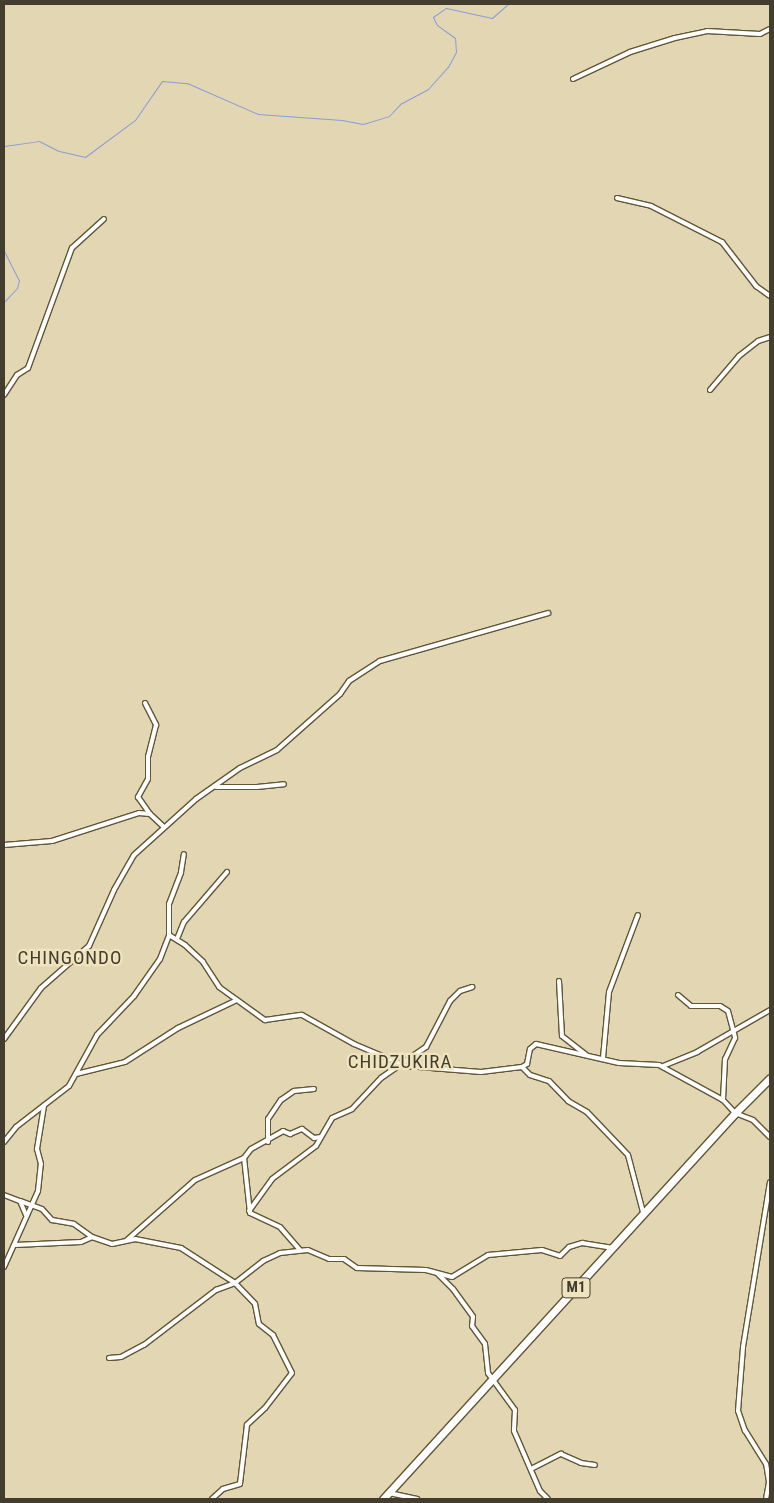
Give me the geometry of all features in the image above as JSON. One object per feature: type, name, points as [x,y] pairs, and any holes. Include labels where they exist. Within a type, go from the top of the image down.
[{"type":"highway","name":"M1","points":[[383,1499],[734,1113],[770,1078]]},
{"type":"street","points":[[573,78],[630,52],[674,38],[707,31],[760,34],[770,29]]},
{"type":"street","points":[[617,198],[651,206],[722,242],[756,286],[770,296]]},
{"type":"street","points":[[4,395],[15,377],[28,368],[72,248],[104,219]]},
{"type":"street","points":[[710,390],[738,356],[758,341],[770,337]]},
{"type":"street","points":[[4,1038],[41,988],[90,946],[114,890],[134,855],[164,827],[213,787],[277,750],[340,694],[349,681],[380,661],[548,613]]},
{"type":"street","points":[[145,703],[156,725],[148,756],[148,779],[138,797],[150,814],[164,827]]},
{"type":"street","points":[[213,787],[284,784]]},
{"type":"street","points":[[4,845],[52,841],[86,829],[106,826],[131,815],[150,814]]},
{"type":"street","points":[[4,1142],[16,1126],[64,1092],[76,1074],[96,1035],[134,996],[160,959],[169,935],[169,904],[181,872],[184,854]]},
{"type":"street","points":[[176,939],[184,922],[226,872]]},
{"type":"street","points":[[603,1058],[609,992],[638,915]]},
{"type":"street","points":[[169,935],[203,962],[219,987],[265,1020],[306,1016],[338,1036],[400,1065],[482,1072],[522,1067],[527,1064],[530,1049],[536,1044],[619,1063],[663,1066],[697,1052],[770,1010]]},
{"type":"street","points":[[558,981],[562,1036],[586,1055]]},
{"type":"street","points":[[249,1211],[272,1179],[305,1156],[321,1138],[332,1118],[352,1109],[358,1099],[400,1065],[426,1048],[450,1001],[458,992],[472,987]]},
{"type":"street","points":[[678,995],[691,1006],[726,1008],[734,1030],[733,1042],[725,1059],[723,1100]]},
{"type":"street","points":[[76,1074],[126,1062],[178,1028],[237,1000]]},
{"type":"street","points":[[663,1066],[686,1082],[723,1100],[734,1113],[753,1120],[770,1137]]},
{"type":"street","points":[[522,1067],[530,1075],[549,1081],[568,1101],[587,1112],[628,1155],[644,1213]]},
{"type":"street","points":[[268,1142],[268,1119],[281,1100],[294,1091],[314,1089]]},
{"type":"street","points":[[4,1267],[39,1185],[41,1160],[37,1149],[44,1106]]},
{"type":"street","points":[[126,1242],[195,1180],[244,1158],[251,1149],[268,1142],[281,1132],[290,1134],[298,1130],[321,1138]]},
{"type":"street","points":[[244,1158],[249,1211]]},
{"type":"street","points":[[766,1499],[770,1473],[743,1426],[738,1411],[744,1347],[769,1201],[770,1182]]},
{"type":"street","points":[[4,1195],[32,1205],[52,1220],[74,1224],[92,1237],[112,1244],[150,1240],[181,1248],[235,1283],[255,1304],[259,1324],[272,1335],[292,1373],[265,1408],[247,1424],[240,1484],[224,1490],[212,1499]]},
{"type":"street","points":[[20,1201],[26,1217]]},
{"type":"street","points":[[249,1211],[283,1230],[300,1250]]},
{"type":"street","points":[[15,1244],[81,1242],[92,1237]]},
{"type":"street","points":[[109,1358],[122,1357],[144,1345],[216,1290],[235,1283],[267,1259],[300,1250],[341,1259],[357,1268],[436,1272],[453,1276],[477,1259],[488,1255],[542,1250],[560,1256],[569,1247],[586,1242],[612,1248]]},
{"type":"street","points":[[436,1272],[453,1288],[473,1317],[471,1324],[484,1340],[486,1366],[515,1410],[514,1431],[540,1491],[548,1499]]},
{"type":"street","points":[[531,1469],[561,1454],[581,1463],[596,1465]]},
{"type":"street","points":[[389,1493],[416,1499]]},
{"type":"waterway","points":[[4,146],[39,141],[59,151],[85,157],[135,120],[162,81],[187,83],[258,114],[342,120],[363,124],[389,116],[400,104],[428,89],[448,67],[456,52],[455,38],[437,25],[433,17],[446,8],[492,18],[508,4]]},
{"type":"waterway","points":[[4,251],[19,280],[17,288],[4,302]]},
{"type":"district","name":"CHINGONDO","points":[[70,958]]},
{"type":"district","name":"CHIDZUKIRA","points":[[400,1062]]}]
